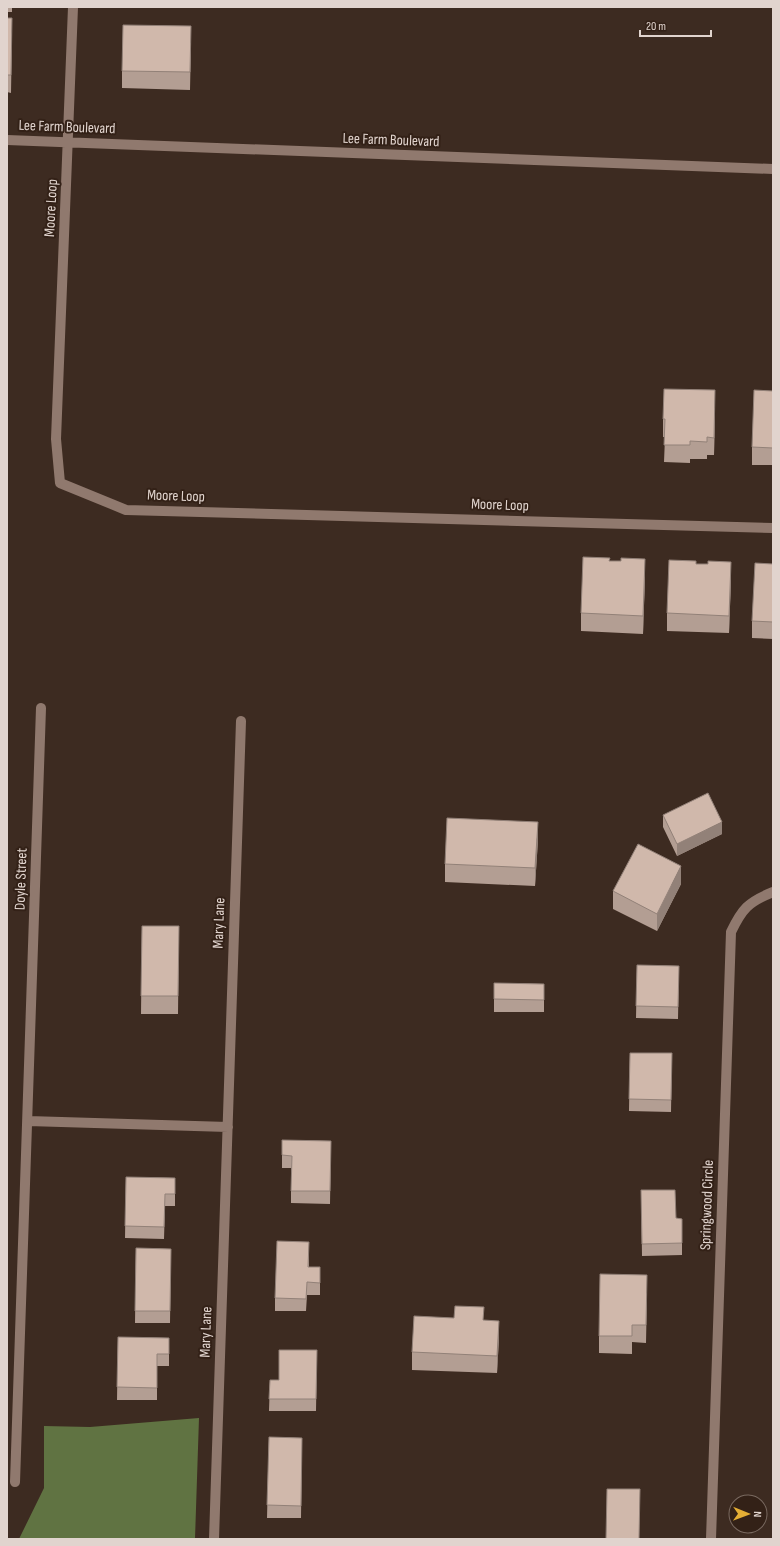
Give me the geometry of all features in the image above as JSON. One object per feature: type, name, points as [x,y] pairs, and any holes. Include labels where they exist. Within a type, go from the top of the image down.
[{"type":"street","name":"Moore Loop","points":[[73,7],[56,439],[60,483],[126,510],[773,528]]},
{"type":"street","name":"Lee Farm Boulevard","points":[[7,140],[773,170]]},
{"type":"street","name":"Doyle Street","points":[[15,1482],[41,708]]},
{"type":"street","name":"Mary Lane","points":[[214,1539],[241,720]]},
{"type":"street","name":"Springwood Circle","points":[[711,1539],[731,932],[740,913],[756,899],[773,892]]},
{"type":"street","points":[[28,1121],[228,1127]]},
{"type":"green space","points":[[199,1418],[195,1539],[19,1539],[44,1488],[44,1426],[90,1427]]},
{"type":"building","points":[[7,18],[12,18],[11,75],[7,75]]},
{"type":"building","points":[[123,25],[191,26],[190,72],[122,71]]},
{"type":"building","points":[[664,389],[715,390],[714,438],[707,437],[707,442],[690,441],[690,445],[664,445]]},
{"type":"building","points":[[754,390],[773,391],[773,448],[752,447]]},
{"type":"building","points":[[583,557],[610,558],[609,561],[621,561],[621,558],[645,559],[643,616],[581,613]]},
{"type":"building","points":[[669,560],[696,561],[696,564],[708,564],[708,561],[731,562],[729,616],[667,613]]},
{"type":"building","points":[[755,563],[773,564],[773,622],[752,621]]},
{"type":"building","points":[[708,793],[722,822],[677,844],[663,815]]},
{"type":"building","points":[[447,818],[538,822],[535,868],[445,864]]},
{"type":"building","points":[[638,844],[681,866],[657,914],[613,891]]},
{"type":"building","points":[[142,926],[179,926],[178,996],[141,996]]},
{"type":"building","points":[[637,965],[679,966],[678,1007],[636,1006]]},
{"type":"building","points":[[494,983],[544,984],[544,1000],[494,999]]},
{"type":"building","points":[[630,1053],[672,1053],[671,1100],[629,1099]]},
{"type":"building","points":[[282,1140],[331,1141],[330,1191],[291,1191],[292,1156],[282,1155]]},
{"type":"building","points":[[126,1177],[175,1178],[175,1194],[165,1194],[164,1227],[125,1226]]},
{"type":"building","points":[[641,1190],[675,1190],[676,1218],[682,1219],[682,1243],[642,1244]]},
{"type":"building","points":[[277,1241],[309,1242],[308,1267],[320,1267],[320,1283],[307,1282],[306,1299],[275,1298]]},
{"type":"building","points":[[136,1248],[171,1249],[170,1311],[135,1311]]},
{"type":"building","points":[[600,1274],[647,1275],[646,1325],[632,1325],[632,1336],[599,1336]]},
{"type":"building","points":[[455,1306],[484,1307],[483,1320],[499,1321],[497,1356],[412,1352],[414,1316],[454,1318]]},
{"type":"building","points":[[118,1337],[169,1338],[169,1354],[157,1354],[157,1388],[117,1387]]},
{"type":"building","points":[[279,1350],[317,1350],[316,1399],[269,1399],[270,1380],[279,1380]]},
{"type":"building","points":[[269,1437],[302,1438],[301,1506],[267,1505]]},
{"type":"building","points":[[607,1489],[640,1489],[639,1539],[606,1539]]}]
